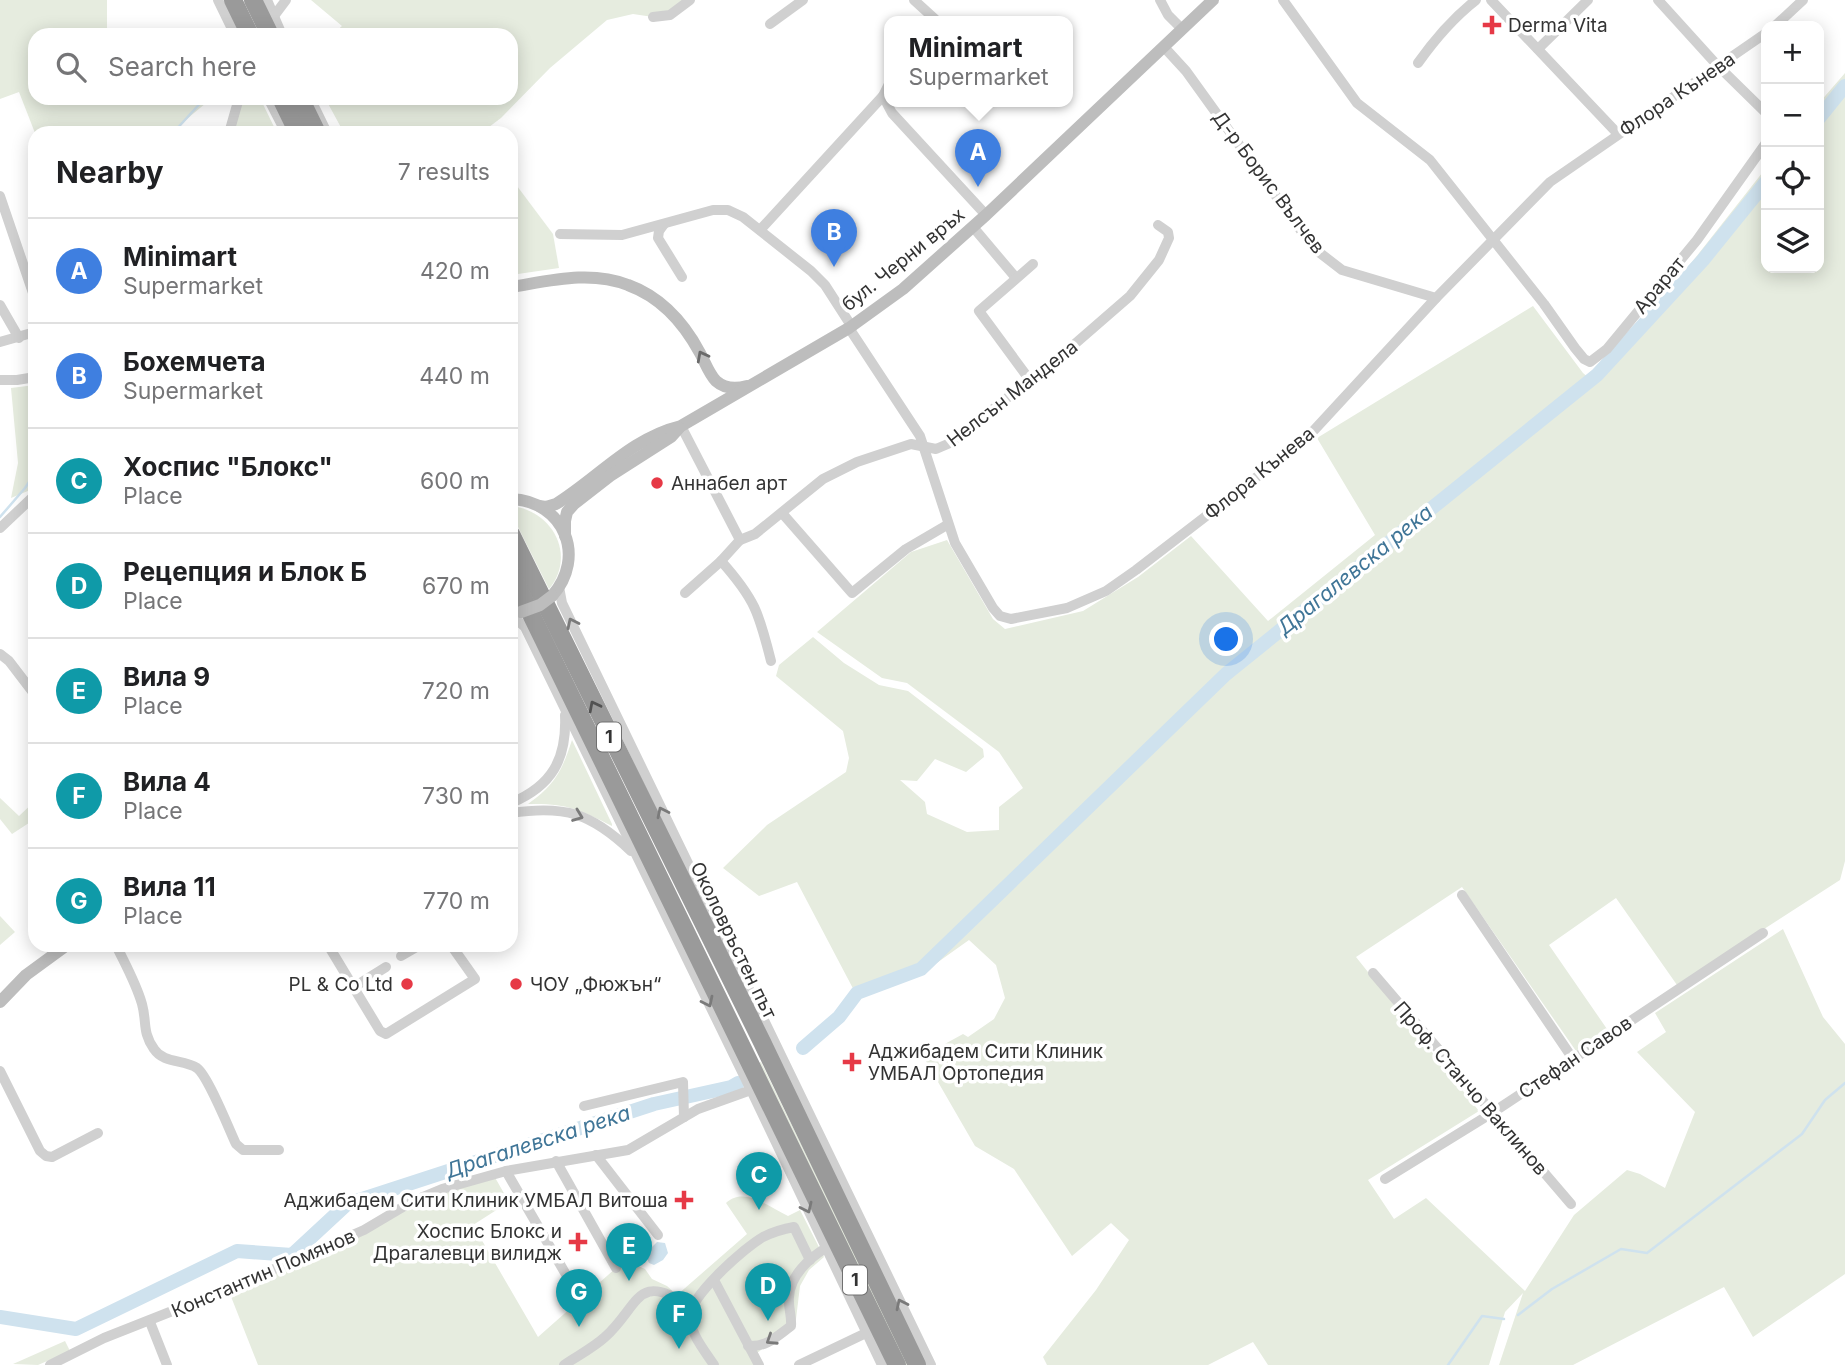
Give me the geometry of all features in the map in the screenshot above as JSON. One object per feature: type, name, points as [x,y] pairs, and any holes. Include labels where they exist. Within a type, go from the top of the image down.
[{"type":"highway","points":[[233,0],[238,28]]},
{"type":"highway","points":[[253,0],[267,28]]},
{"type":"highway","points":[[281,105],[285,126]]},
{"type":"highway","points":[[284,105],[294,126]]},
{"type":"highway","points":[[303,105],[314,126]]},
{"type":"highway","name":"Околовръстен път","points":[[518,548],[762,1042],[917,1365]]},
{"type":"highway","name":"Околовръстен път","points":[[518,587],[897,1365]]},
{"type":"highway","points":[[702,921],[735,962]]},
{"type":"highway","points":[[682,925],[698,980]]},
{"type":"highway","points":[[747,987],[762,1042]]},
{"type":"highway","points":[[751,1090],[793,1149]]},
{"type":"main road","name":"бул. Черни връх","points":[[539,506],[556,504],[638,444],[681,426],[850,328],[903,289],[986,215],[1213,0]]},
{"type":"main road","points":[[518,285],[576,277],[600,278],[627,284],[651,296],[671,312],[686,330],[712,376],[720,384],[732,388],[754,384]]},
{"type":"main road","name":"бул. Черни връх","points":[[556,592],[569,561],[565,536],[568,512],[619,470],[671,437],[681,426]]},
{"type":"main road","points":[[518,500],[539,506],[555,519],[565,536]]},
{"type":"main road","points":[[518,612],[540,605],[556,592]]},
{"type":"main road","points":[[0,1002],[26,975],[57,952]]},
{"type":"street","points":[[218,0],[235,28]]},
{"type":"street","points":[[267,0],[279,28]]},
{"type":"street","points":[[274,16],[286,0]]},
{"type":"street","points":[[653,17],[670,15],[690,0]]},
{"type":"street","points":[[770,24],[803,0]]},
{"type":"street","points":[[914,0],[932,16]]},
{"type":"street","points":[[1160,0],[1168,15],[1182,29]]},
{"type":"street","points":[[1283,0],[1357,103],[1430,160],[1494,240]]},
{"type":"street","points":[[1418,63],[1436,38],[1476,0]]},
{"type":"street","points":[[1491,0],[1618,134]]},
{"type":"street","points":[[1538,49],[1588,0]]},
{"type":"street","points":[[1658,0],[1717,65],[1761,108]]},
{"type":"street","points":[[1780,21],[1803,0]]},
{"type":"street","name":"Флора Кънева","points":[[560,234],[622,235],[721,209],[743,217],[818,277],[925,447],[947,525],[961,554],[993,608],[1000,616],[1011,619],[1067,608],[1106,591],[1305,440],[1436,298],[1550,182],[1761,36]]},
{"type":"street","name":"Д-р Борис Вълчев","points":[[1164,47],[1186,71],[1320,253],[1342,270],[1436,298]]},
{"type":"street","points":[[760,230],[883,96]]},
{"type":"street","points":[[231,126],[237,105]]},
{"type":"street","points":[[272,105],[282,126]]},
{"type":"street","points":[[313,105],[324,126]]},
{"type":"street","points":[[889,107],[986,215]]},
{"type":"street","name":"Арарат","points":[[1494,240],[1584,359],[1590,362],[1598,358],[1696,240],[1763,147]]},
{"type":"street","points":[[0,197],[28,279]]},
{"type":"street","points":[[664,223],[659,237],[682,277]]},
{"type":"street","name":"Нелсън Мандела","points":[[685,593],[740,540],[751,536],[805,492],[842,469],[911,444],[936,449],[950,443],[1069,349],[1137,289],[1159,260],[1169,234],[1158,225]]},
{"type":"street","points":[[973,227],[1016,278]]},
{"type":"street","points":[[1029,379],[979,311],[1033,264]]},
{"type":"street","points":[[0,304],[19,338]]},
{"type":"street","points":[[0,342],[28,335]]},
{"type":"street","points":[[0,380],[28,378]]},
{"type":"street","points":[[681,426],[740,540]]},
{"type":"street","points":[[0,528],[28,502]]},
{"type":"street","points":[[782,513],[852,593],[906,548],[947,525]]},
{"type":"street","points":[[721,561],[744,586],[752,600],[771,661]]},
{"type":"street","name":"Околовръстен път","points":[[556,592],[932,1365]]},
{"type":"street","points":[[518,618],[525,627],[698,980],[881,1365]]},
{"type":"street","points":[[0,654],[9,661],[28,686]]},
{"type":"street","points":[[518,799],[538,789],[556,766],[565,739],[564,708]]},
{"type":"street","points":[[518,812],[545,809],[576,814],[606,830],[635,854]]},
{"type":"street","points":[[1462,895],[1573,1059]]},
{"type":"street","name":"Стефан Савов","points":[[1385,1178],[1492,1113],[1763,933]]},
{"type":"street","points":[[120,952],[142,1005],[145,1035],[157,1054],[190,1064],[201,1071],[236,1144],[243,1150],[279,1150]]},
{"type":"street","points":[[332,952],[380,1031],[386,1034],[475,979],[456,952]]},
{"type":"street","points":[[401,956],[408,952]]},
{"type":"street","points":[[354,987],[386,967]]},
{"type":"street","name":"Проф. Станчо Ваклинов","points":[[1373,973],[1571,1204]]},
{"type":"street","points":[[0,1071],[40,1151],[46,1156],[52,1157],[98,1133]]},
{"type":"street","points":[[584,1105],[683,1082],[684,1117]]},
{"type":"street","name":"Константин Помянов","points":[[50,1365],[104,1338],[150,1322],[364,1230],[413,1201],[463,1182],[506,1171],[556,1160],[628,1150],[698,1109],[751,1090]]},
{"type":"street","points":[[596,1155],[658,1235]]},
{"type":"street","points":[[556,1160],[616,1268]]},
{"type":"street","points":[[506,1171],[579,1297]]},
{"type":"street","points":[[715,1365],[692,1329],[689,1318],[690,1307],[714,1280],[764,1236],[781,1229],[794,1227],[810,1259]]},
{"type":"street","points":[[748,1346],[768,1344],[791,1326],[789,1294],[793,1282],[810,1259],[825,1248]]},
{"type":"street","points":[[714,1280],[759,1365]]},
{"type":"street","points":[[564,1365],[604,1338],[637,1297],[652,1290],[673,1295],[690,1307]]},
{"type":"street","points":[[150,1322],[167,1365]]},
{"type":"street","points":[[799,1365],[866,1333]]},
{"type":"shaded area","points":[[0,0],[107,0],[107,28],[28,28],[28,105],[204,105],[178,126],[32,126],[19,92],[0,99]]},
{"type":"shaded area","points":[[311,0],[690,0],[680,8],[653,17],[633,14],[607,20],[550,68],[518,101],[518,28],[340,28],[342,26]]},
{"type":"shaded area","points":[[1845,73],[1845,861],[1840,880],[1677,985],[1616,898],[1549,945],[1607,1029],[1576,1051],[1462,887],[1356,957],[1479,1111],[1368,1180],[1394,1219],[1426,1198],[1525,1291],[1574,1215],[1627,1170],[1665,1188],[1695,1112],[1637,1052],[1666,1032],[1655,1013],[1783,929],[1823,1017],[1845,1044],[1845,1274],[1753,1337],[1724,1287],[1573,1365],[1499,1365],[1523,1293],[1505,1312],[1489,1365],[1268,1365],[1253,1342],[1208,1365],[1047,1365],[1043,1357],[1096,1290],[1129,1240],[1111,1223],[1072,1256],[1014,1169],[975,1146],[923,1056],[963,1034],[968,1037],[994,1019],[1005,998],[996,965],[969,940],[917,977],[858,998],[797,882],[759,896],[723,868],[767,825],[846,772],[849,758],[843,731],[776,676],[779,665],[813,637],[844,663],[879,685],[908,691],[983,749],[984,757],[966,772],[935,759],[917,781],[900,780],[925,802],[927,814],[967,832],[999,830],[999,807],[1023,788],[999,752],[907,683],[882,678],[817,632],[911,552],[947,540],[993,619],[1005,629],[1083,611],[1138,577],[1191,536],[1268,621],[1375,535],[1317,438],[1533,306],[1583,373],[1596,384],[1761,174],[1761,273],[1824,273],[1824,97]]},
{"type":"shaded area","points":[[239,105],[263,105],[274,126],[234,126]]},
{"type":"shaded area","points":[[329,105],[514,105],[490,126],[340,126]]},
{"type":"shaded area","points":[[518,187],[553,234],[559,268],[518,274]]},
{"type":"shaded area","points":[[28,386],[28,491],[11,498],[18,463],[11,388]]},
{"type":"shaded area","points":[[518,507],[538,516],[556,536],[561,562],[549,589],[518,527]]},
{"type":"shaded area","points":[[572,740],[612,826],[572,808],[528,804],[557,776]]},
{"type":"shaded area","points":[[0,798],[19,816],[28,808],[28,824],[12,834],[0,819]]},
{"type":"shaded area","points":[[0,916],[15,932],[0,945]]},
{"type":"shaded area","points":[[761,1062],[909,1365],[905,1365],[758,1063]]},
{"type":"shaded area","points":[[493,1174],[509,1202],[473,1225],[538,1337],[625,1260],[645,1269],[652,1279],[667,1286],[677,1295],[747,1234],[726,1203],[733,1198],[749,1197],[788,1216],[800,1210],[824,1257],[809,1270],[800,1286],[796,1319],[791,1327],[757,1353],[764,1365],[258,1365],[228,1289],[364,1230],[413,1201]]},
{"type":"shaded area","points":[[65,1341],[70,1351],[38,1365],[13,1364]]},
{"type":"water","points":[[657,1242],[665,1243],[668,1253],[654,1265],[649,1263],[645,1254]]},
{"type":"waterway","name":"Драгалевска река","points":[[1824,112],[1845,86]]},
{"type":"waterway","points":[[179,126],[199,105]]},
{"type":"waterway","name":"Драгалевска река","points":[[803,1048],[839,1017],[857,993],[921,969],[1226,674],[1597,375],[1703,260],[1761,188]]},
{"type":"waterway","points":[[0,517],[28,484]]},
{"type":"waterway","name":"Драгалевска река","points":[[0,1317],[76,1329],[237,1251],[292,1255],[347,1204],[654,1104],[731,1087],[738,1083]]},
{"type":"waterway","points":[[1518,1315],[1552,1289],[1621,1249],[1647,1253],[1802,1134],[1825,1100],[1845,1083]]},
{"type":"waterway","points":[[1448,1365],[1482,1316],[1504,1319]]},
{"type":"place","name":"Derma Vita","points":[[1492,25]]},
{"type":"place","name":"Minimart","points":[[978,187]]},
{"type":"place","name":"Бохемчета","points":[[834,267]]},
{"type":"place","name":"Аннабел арт","points":[[657,483]]},
{"type":"place","name":"PL & Co Ltd","points":[[407,984]]},
{"type":"place","name":"ЧОУ „Фюжън“","points":[[516,984]]},
{"type":"place","name":"Аджибадем Сити Клиник УМБАЛ Ортопедия","points":[[852,1062]]},
{"type":"place","name":"Аджибадем Сити Клиник УМБАЛ Витоша","points":[[684,1200]]},
{"type":"place","name":"Хоспис \"Блокс\"","points":[[759,1210]]},
{"type":"place","name":"Хоспис Блокс и Драгалевци вилидж","points":[[578,1242]]},
{"type":"place","name":"Вила 9","points":[[629,1281]]},
{"type":"place","name":"Рецепция и Блок Б","points":[[768,1321]]},
{"type":"place","name":"Вила 11","points":[[579,1327]]},
{"type":"place","name":"Вила 4","points":[[679,1349]]}]
